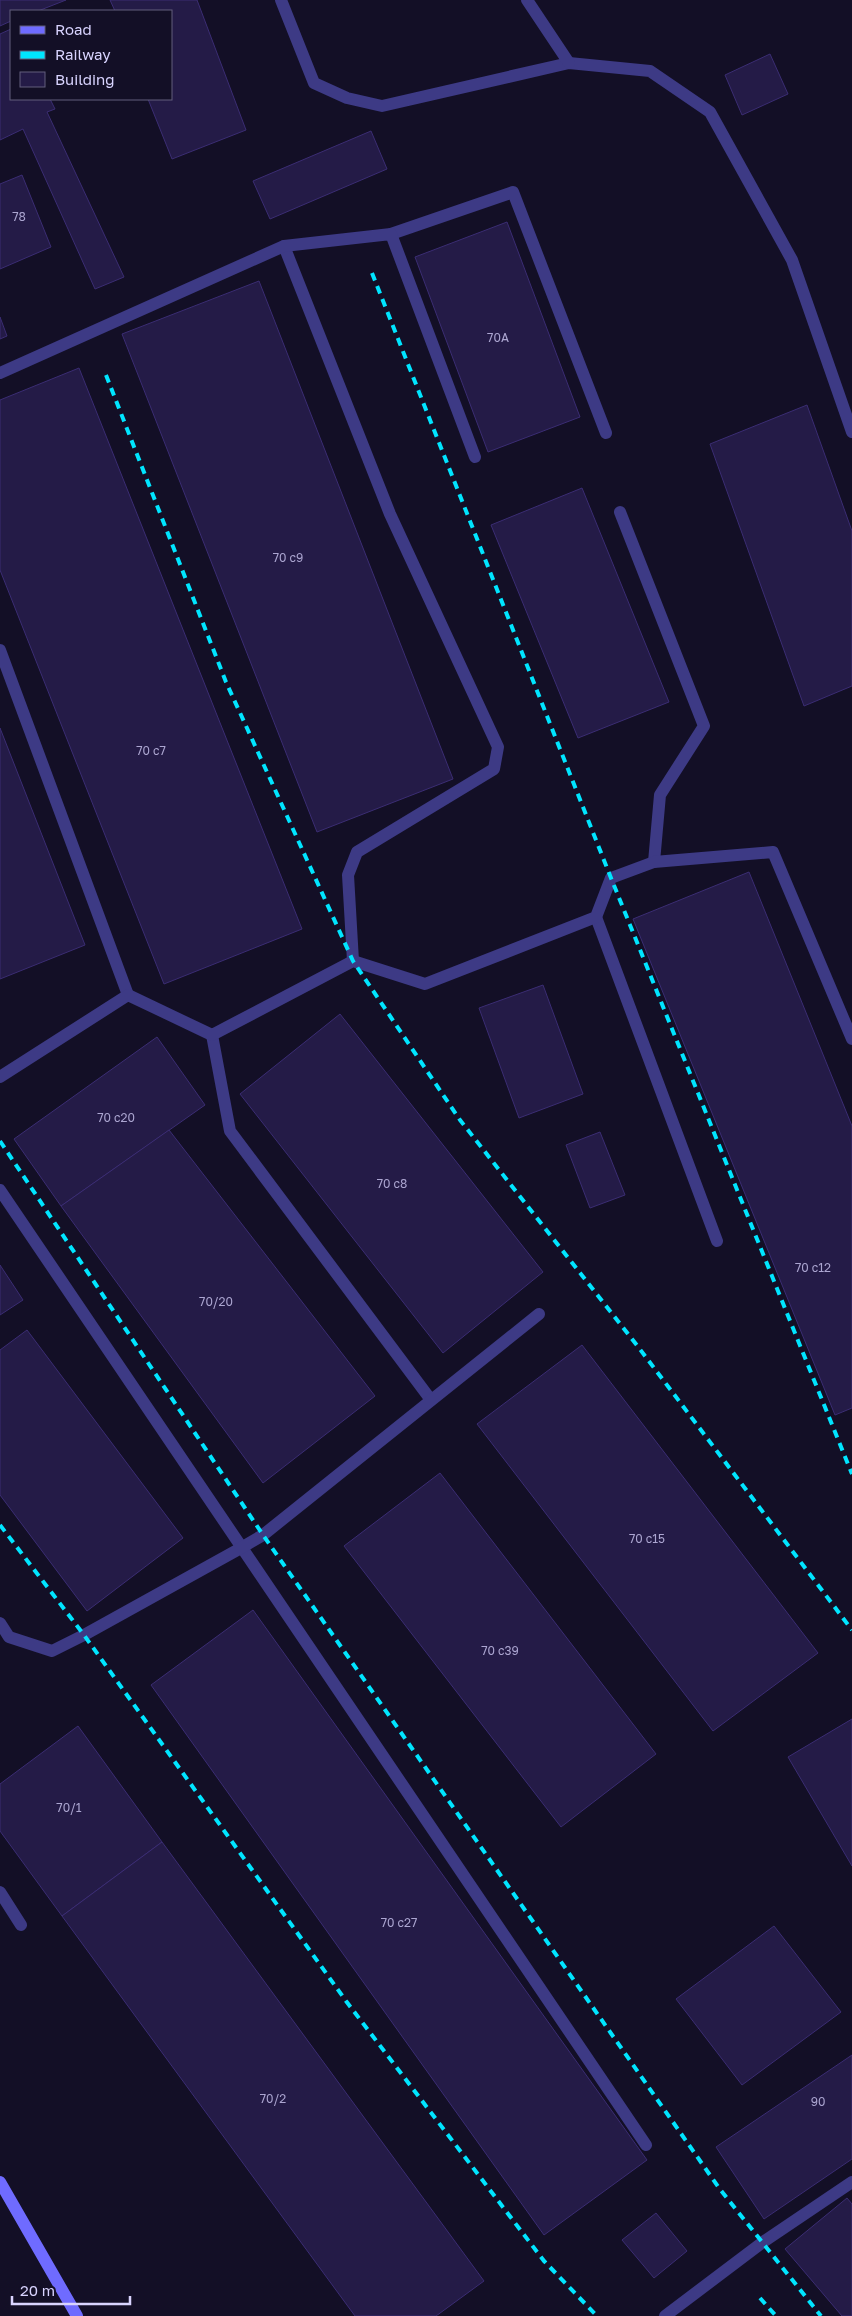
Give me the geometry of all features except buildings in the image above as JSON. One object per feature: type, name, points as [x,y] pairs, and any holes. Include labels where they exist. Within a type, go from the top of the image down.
[{"type":"street","points":[[0,2182],[77,2316]]},
{"type":"lane","points":[[281,0],[314,83],[347,98],[382,106],[569,63],[650,71],[710,112],[792,260],[852,432]]},
{"type":"lane","points":[[527,0],[569,63]]},
{"type":"lane","points":[[0,373],[284,246],[391,234],[514,192],[606,433]]},
{"type":"lane","points":[[391,234],[475,457]]},
{"type":"lane","points":[[284,246],[390,514],[498,747],[494,769],[357,852],[348,875],[353,961]]},
{"type":"lane","points":[[620,512],[704,726],[660,796],[654,862]]},
{"type":"lane","points":[[0,650],[128,995],[212,1035]]},
{"type":"lane","points":[[717,1241],[596,917],[611,878],[654,862],[773,852],[852,1039]]},
{"type":"lane","points":[[212,1035],[353,961],[425,984],[596,917]]},
{"type":"lane","points":[[0,1077],[128,995]]},
{"type":"lane","points":[[212,1035],[230,1131],[431,1400]]},
{"type":"lane","points":[[0,1190],[646,2145]]},
{"type":"lane","points":[[0,1623],[9,1637],[52,1650],[84,1635],[241,1548],[263,1535],[539,1314]]},
{"type":"lane","points":[[0,1892],[21,1925]]},
{"type":"lane","points":[[665,2316],[763,2242],[852,2182]]},
{"type":"railway","points":[[372,273],[611,878],[852,1474]]},
{"type":"railway","points":[[106,375],[226,682],[353,961],[460,1120],[639,1348],[852,1630]]},
{"type":"railway","points":[[0,1141],[263,1535],[719,2188],[821,2316]]},
{"type":"railway","points":[[0,1525],[84,1635],[346,2001],[544,2261],[597,2316]]},
{"type":"railway","points":[[760,2298],[776,2316]]}]
